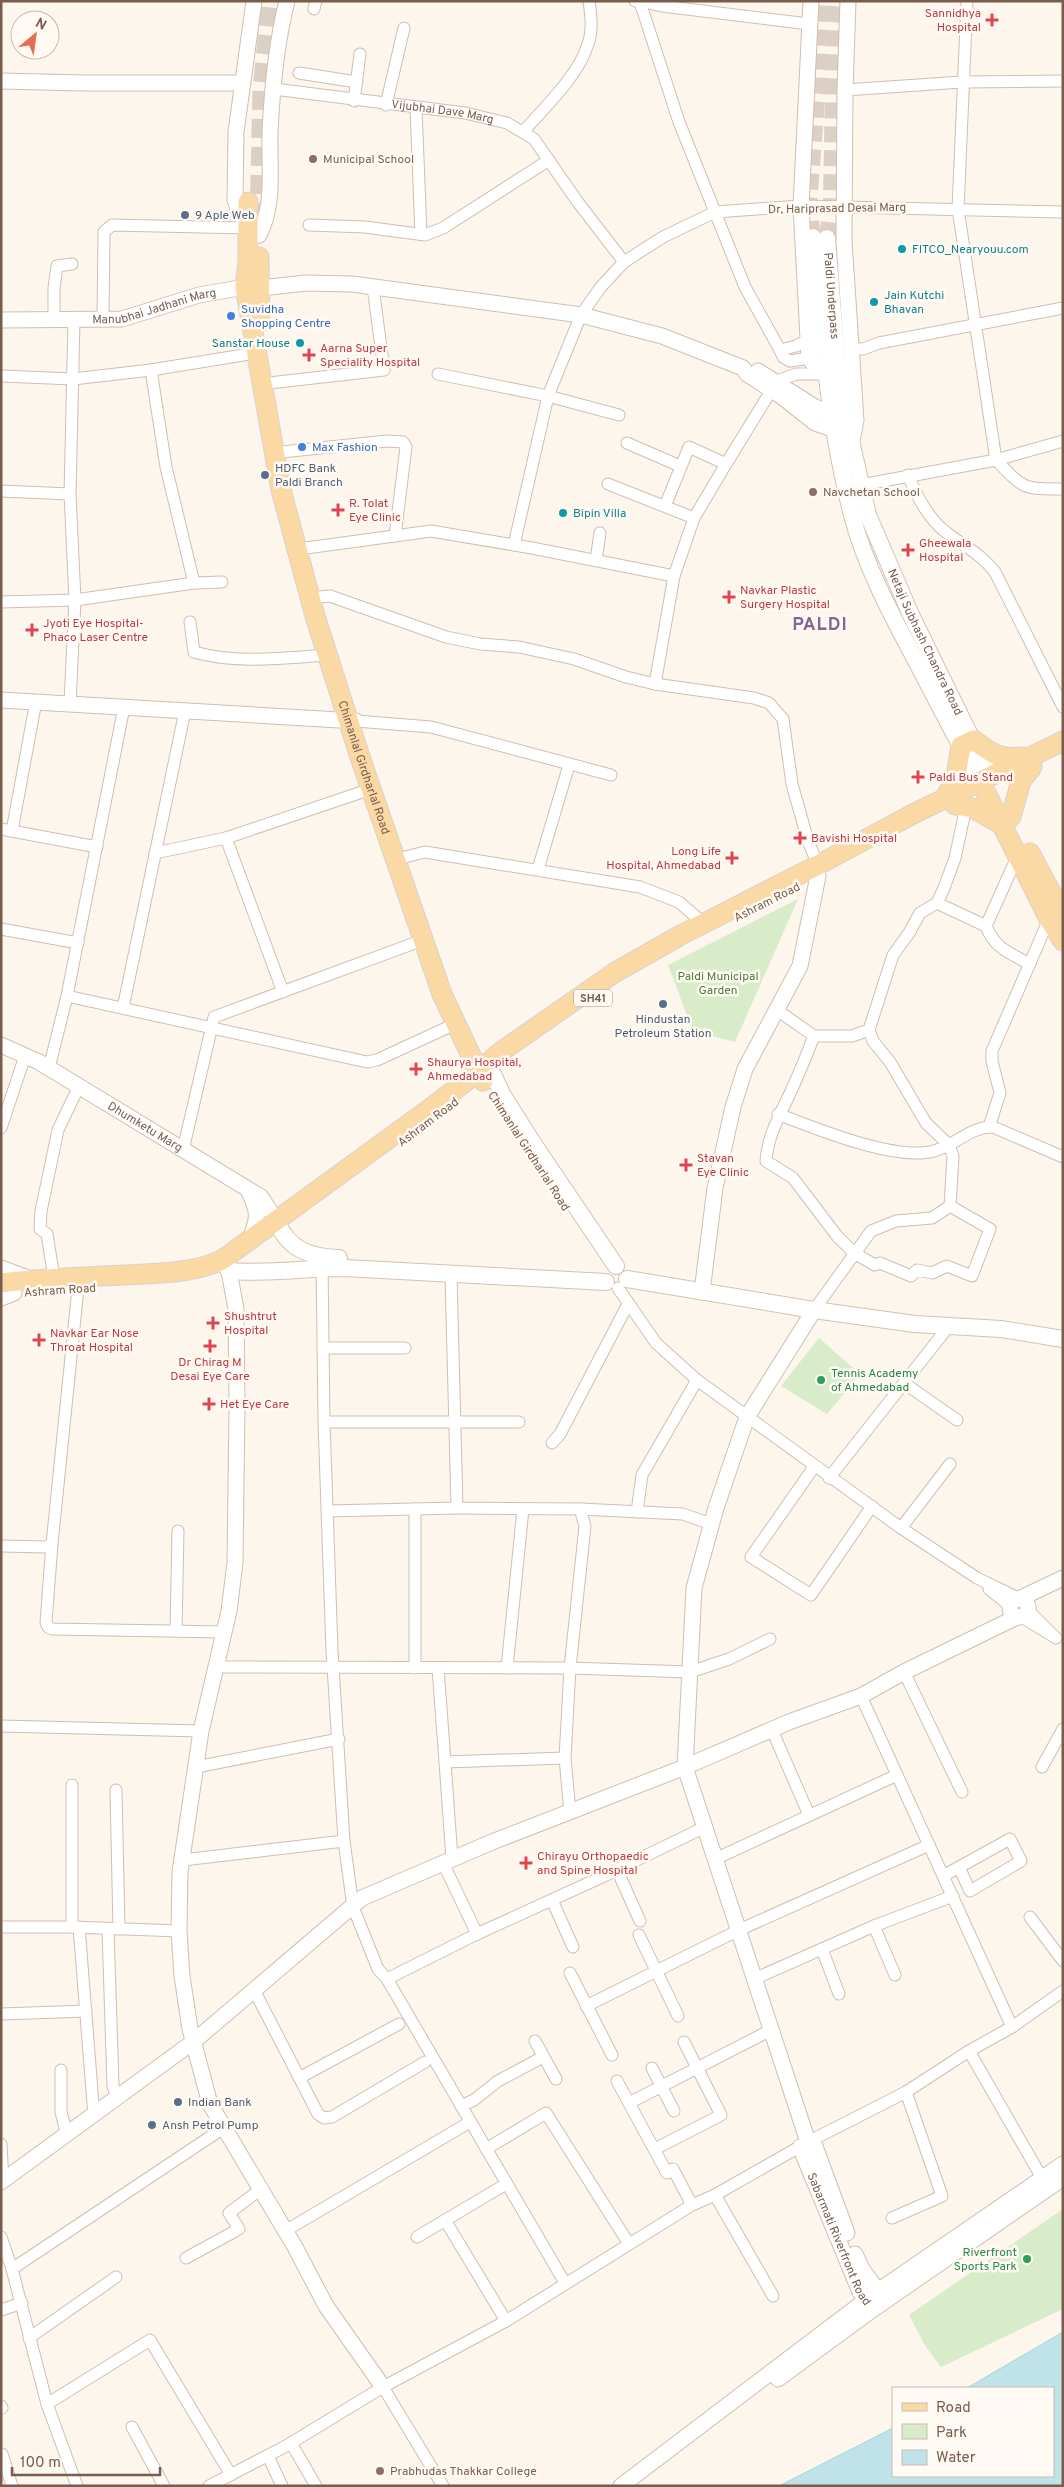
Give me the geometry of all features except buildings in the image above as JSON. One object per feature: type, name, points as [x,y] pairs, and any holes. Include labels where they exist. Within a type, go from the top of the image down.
[{"type":"main road","name":"Chimanlal Girdharlal Road","points":[[252,221],[256,353],[280,490],[326,655],[405,857],[450,990],[485,1074]]},
{"type":"main road","name":"Paldi Underpass","points":[[842,427],[825,372],[815,256],[820,238],[843,351]]},
{"type":"main road","name":"Chimanlal Girdharlal Road","points":[[254,284],[289,488],[371,789],[423,940],[455,1024],[556,1195],[614,1276]]},
{"type":"main road","name":"Netaji Subhash Chandra Road","points":[[843,351],[842,427],[862,485],[868,515],[967,743]]},
{"type":"main road","points":[[842,427],[852,516],[880,589],[967,743],[1056,917],[1063,941]]},
{"type":"main road","name":"Ashram Road","points":[[4,1292],[182,1283],[206,1279],[280,1228],[485,1074],[614,972],[703,923],[818,871],[955,804],[1030,762],[1063,741]]},
{"type":"main road","points":[[967,743],[1004,758],[1030,762],[1007,821],[1017,857],[1056,917]]},
{"type":"main road","points":[[967,743],[956,776],[955,804],[1007,821]]},
{"type":"main road","name":"Ashram Road","points":[[1030,762],[1063,753]]},
{"type":"main road","name":"Ashram Road","points":[[485,1074],[592,999],[684,944],[818,871]]},
{"type":"main road","points":[[280,1228],[291,1244],[322,1263],[451,1275],[614,1276]]},
{"type":"main road","name":"Ashram Road","points":[[4,1292],[31,1279],[182,1272],[226,1266],[248,1242],[280,1228]]},
{"type":"main road","points":[[226,1266],[248,1273],[322,1263],[614,1276],[814,1310],[915,1324],[1001,1330],[1063,1339]]},
{"type":"street","points":[[252,221],[241,216],[235,200],[236,132],[241,83],[254,1]]},
{"type":"street","points":[[102,320],[104,232],[112,225],[252,221],[266,223],[269,198],[270,132],[277,47],[286,1]]},
{"type":"street","points":[[522,132],[580,63],[589,44],[590,1]]},
{"type":"street","points":[[635,1],[809,24]]},
{"type":"street","points":[[640,1],[679,122],[745,287],[786,360],[810,358]]},
{"type":"street","points":[[811,1],[801,206],[810,358],[814,365],[825,372]]},
{"type":"street","points":[[842,427],[856,420],[843,351],[845,90],[848,1]]},
{"type":"street","points":[[967,1],[958,209],[996,460],[1018,482],[1030,489],[1063,489]]},
{"type":"street","points":[[386,104],[404,28]]},
{"type":"street","points":[[354,101],[360,54]]},
{"type":"street","points":[[299,73],[357,82]]},
{"type":"street","points":[[1,80],[83,83],[241,83]]},
{"type":"street","points":[[845,90],[962,82],[1063,81]]},
{"type":"street","name":"Vijubhai Dave Marg","points":[[274,89],[354,101],[465,113],[507,123],[534,139],[624,262]]},
{"type":"street","points":[[416,108],[421,234]]},
{"type":"street","points":[[309,225],[365,227],[425,235],[443,228],[549,160]]},
{"type":"street","name":"Dr. Hariprasad Desai Marg","points":[[624,262],[663,236],[715,212],[801,206],[1063,212]]},
{"type":"street","points":[[514,545],[548,396],[581,315],[600,288],[624,262]]},
{"type":"street","points":[[54,320],[54,288],[57,266],[72,264]]},
{"type":"street","name":"Manubhai Jadhani Marg","points":[[1,320],[122,319],[199,295],[254,284],[306,283],[373,287],[581,315],[662,336],[742,368],[747,374],[775,386],[815,423],[842,427]]},
{"type":"street","points":[[270,383],[384,370],[373,287]]},
{"type":"street","points":[[843,351],[864,349],[879,343],[1063,308]]},
{"type":"street","points":[[70,703],[75,600],[70,494],[74,320]]},
{"type":"street","points":[[780,350],[796,346],[808,340]]},
{"type":"street","points":[[1,376],[73,379],[151,370],[256,353]]},
{"type":"street","points":[[151,370],[166,467],[194,583]]},
{"type":"street","points":[[656,684],[674,576],[694,518],[775,386],[796,374],[825,372]]},
{"type":"street","points":[[438,374],[548,396],[619,415]]},
{"type":"street","points":[[282,452],[387,441],[403,442],[406,447],[395,536]]},
{"type":"street","points":[[862,485],[996,460],[1063,441]]},
{"type":"street","points":[[626,443],[680,466]]},
{"type":"street","points":[[664,506],[689,447],[726,464]]},
{"type":"street","points":[[908,475],[927,512],[946,532],[983,557],[995,572],[1063,707]]},
{"type":"street","points":[[608,484],[694,518]]},
{"type":"street","points":[[1,491],[70,494]]},
{"type":"street","points":[[306,548],[432,531],[674,576]]},
{"type":"street","points":[[596,560],[600,533]]},
{"type":"street","points":[[1,602],[75,600],[194,583],[222,582]]},
{"type":"street","points":[[319,597],[330,596],[446,637],[480,644],[519,647],[574,659],[626,677],[656,684],[754,698],[769,703],[783,719],[792,784],[818,871],[800,966],[745,1069],[733,1107],[722,1149],[702,1292]]},
{"type":"street","points":[[190,622],[194,652],[210,657],[280,658],[326,655]]},
{"type":"street","points":[[1,700],[352,720],[432,727],[611,775]]},
{"type":"street","points":[[36,701],[7,830],[97,847]]},
{"type":"street","points":[[49,1068],[67,996],[124,707]]},
{"type":"street","points":[[123,1008],[185,710]]},
{"type":"street","points":[[538,869],[569,765]]},
{"type":"street","points":[[155,853],[226,838],[371,789]]},
{"type":"street","points":[[950,1206],[953,1156],[949,1145],[926,1123],[890,1062],[873,1040],[869,1030],[893,955],[909,933],[920,913],[936,903],[955,858],[955,804]]},
{"type":"street","points":[[226,838],[283,992]]},
{"type":"street","points":[[405,857],[425,852],[640,886],[679,902],[703,923]]},
{"type":"street","points":[[986,926],[1017,857]]},
{"type":"street","points":[[936,903],[986,926],[991,939],[1001,949],[1030,964]]},
{"type":"street","points":[[989,1127],[1000,1093],[992,1061],[992,1051],[1030,964],[1056,917]]},
{"type":"street","points":[[1,929],[78,943]]},
{"type":"street","points":[[183,1150],[214,1017],[423,940]]},
{"type":"street","points":[[67,996],[212,1027],[327,1055],[367,1062],[377,1060],[455,1024]]},
{"type":"street","points":[[777,1010],[814,1036],[852,1036],[869,1030]]},
{"type":"street","points":[[814,1036],[795,1084],[778,1114],[767,1146],[766,1161],[794,1178],[838,1236],[854,1253],[875,1265],[880,1263],[912,1276],[918,1270],[932,1272],[947,1266],[972,1276],[990,1229],[950,1206]]},
{"type":"street","name":"Dhumketu Marg","points":[[1,1045],[49,1068],[262,1197],[280,1228]]},
{"type":"street","points":[[1,1128],[25,1056]]},
{"type":"street","points":[[54,1278],[47,1234],[40,1230],[41,1211],[58,1130],[79,1086]]},
{"type":"street","points":[[778,1114],[821,1130],[894,1151],[930,1152],[949,1145],[982,1126],[989,1127],[1063,1157]]},
{"type":"street","points":[[247,1189],[256,1205],[258,1222],[248,1242]]},
{"type":"street","points":[[807,2143],[685,1767],[694,1588],[711,1524],[747,1417],[814,1310],[870,1230],[896,1221],[932,1218],[950,1206]]},
{"type":"street","points":[[322,1263],[324,1422],[332,1666],[339,1739],[344,1841],[352,1907],[378,1969],[387,1979],[566,2283]]},
{"type":"street","points":[[226,1266],[236,1309],[235,1563],[224,1632],[201,1732],[180,1872],[179,1931],[182,1976],[193,2042],[210,2104],[261,2189],[326,2306],[383,2387],[443,2486]]},
{"type":"street","points":[[1,1268],[31,1279]]},
{"type":"street","points":[[451,1275],[457,1508]]},
{"type":"street","points":[[614,1276],[628,1304],[656,1343],[697,1380],[829,1478],[1019,1608],[1059,1641]]},
{"type":"street","points":[[78,1288],[52,1544],[47,1606],[48,1627],[52,1630],[224,1632]]},
{"type":"street","points":[[552,1443],[565,1425],[628,1304]]},
{"type":"street","points":[[829,1478],[950,1326]]},
{"type":"street","points":[[323,1348],[405,1348]]},
{"type":"street","points":[[637,1512],[642,1475],[697,1380]]},
{"type":"street","points":[[904,1383],[957,1420]]},
{"type":"street","points":[[324,1422],[519,1422]]},
{"type":"street","points":[[901,1528],[950,1464]]},
{"type":"street","points":[[814,1467],[750,1557],[811,1595],[872,1506]]},
{"type":"street","points":[[328,1511],[457,1508],[580,1509],[683,1514],[711,1524]]},
{"type":"street","points":[[415,1509],[415,1668]]},
{"type":"street","points":[[507,1668],[523,1509]]},
{"type":"street","points":[[570,1812],[565,1758],[570,1668],[585,1526],[580,1509]]},
{"type":"street","points":[[176,1632],[178,1531]]},
{"type":"street","points":[[1,1546],[46,1547],[52,1544]]},
{"type":"street","points":[[2,2181],[68,2135],[193,2042],[362,1898],[447,1861],[861,1696],[972,1638],[1019,1608]]},
{"type":"street","points":[[216,1667],[570,1668],[690,1672],[729,1659],[770,1639]]},
{"type":"street","points":[[438,1668],[446,1762],[447,1861],[477,1934]]},
{"type":"street","points":[[904,1672],[962,1792]]},
{"type":"street","points":[[861,1696],[1012,2027]]},
{"type":"street","points":[[1,1726],[201,1732]]},
{"type":"street","points":[[1042,1767],[1063,1729]]},
{"type":"street","points":[[772,1730],[809,1815]]},
{"type":"street","points":[[196,1767],[339,1739]]},
{"type":"street","points":[[446,1762],[565,1758]]},
{"type":"street","points":[[715,1858],[897,1775]]},
{"type":"street","points":[[72,1785],[76,1927],[86,2011],[94,2116]]},
{"type":"street","points":[[116,1790],[113,1929],[113,2086],[117,2098]]},
{"type":"street","points":[[387,1979],[477,1934],[704,1828]]},
{"type":"street","points":[[943,1876],[959,1867],[1010,1839],[1021,1861],[970,1891],[959,1867]]},
{"type":"street","points":[[183,1860],[344,1841]]},
{"type":"street","points":[[586,2006],[739,1930],[929,1845]]},
{"type":"street","points":[[617,1870],[640,1921]]},
{"type":"street","points":[[754,1979],[874,1926],[953,1896]]},
{"type":"street","points":[[552,1900],[573,1947]]},
{"type":"street","points":[[1030,1917],[1063,1961]]},
{"type":"street","points":[[874,1926],[895,1975]]},
{"type":"street","points":[[1,1927],[76,1927],[179,1931]]},
{"type":"street","points":[[639,1935],[678,2016]]},
{"type":"street","points":[[822,1949],[839,1994]]},
{"type":"street","points":[[570,1973],[612,2056]]},
{"type":"street","points":[[254,1990],[318,2114],[324,2118],[332,2117],[425,2062]]},
{"type":"street","points":[[217,2484],[292,2443],[383,2387],[506,2321],[692,2205],[715,2196],[807,2143],[906,2092],[969,2051],[1012,2027],[1063,1991]]},
{"type":"street","points":[[1,2014],[86,2011]]},
{"type":"street","points":[[299,2078],[399,2024]]},
{"type":"street","points":[[630,2103],[771,2030]]},
{"type":"street","points":[[535,2041],[556,2079]]},
{"type":"street","points":[[655,2149],[721,2115],[684,2042]]},
{"type":"street","points":[[969,2051],[1042,2178]]},
{"type":"street","points":[[461,2106],[474,2100],[498,2081],[543,2056]]},
{"type":"street","points":[[652,2068],[674,2111]]},
{"type":"street","points":[[61,2070],[61,2112],[68,2135]]},
{"type":"street","points":[[617,2081],[667,2173],[673,2169],[692,2205]]},
{"type":"street","points":[[892,2218],[942,2196],[906,2092]]},
{"type":"street","points":[[486,2149],[546,2113],[629,2244]]},
{"type":"street","points":[[285,2231],[470,2122]]},
{"type":"street","points":[[12,2269],[225,2127]]},
{"type":"street","name":"Sabarmati Riverfront Road","points":[[807,2143],[862,2269],[882,2296]]},
{"type":"street","name":"Sabarmati Riverfront Road","points":[[807,2143],[868,2305],[1063,2164]]},
{"type":"street","points":[[1,2144],[2,2181]]},
{"type":"street","name":"Sabarmati Riverfront Road","points":[[944,2251],[1063,2178]]},
{"type":"street","points":[[417,2237],[506,2184]]},
{"type":"street","points":[[186,2258],[239,2229],[229,2213],[261,2189]]},
{"type":"street","points":[[715,2196],[773,2296]]},
{"type":"street","points":[[445,2220],[506,2321]]},
{"type":"street","points":[[1,2236],[22,2303],[29,2338],[47,2404],[77,2486]]},
{"type":"street","points":[[29,2338],[116,2277]]},
{"type":"street","points":[[1,2310],[22,2303]]},
{"type":"street","points":[[621,2486],[868,2305]]},
{"type":"street","points":[[638,2486],[868,2305]]},
{"type":"street","points":[[47,2404],[150,2340],[231,2475]]},
{"type":"street","points":[[132,2427],[164,2486]]},
{"type":"street","points":[[292,2443],[316,2486]]},
{"type":"street","points":[[5,2453],[12,2486]]},
{"type":"street","points":[[268,2456],[282,2486]]},
{"type":"green space","name":"Paldi Municipal Garden","points":[[798,899],[735,1042],[693,1031],[668,965]]},
{"type":"green space","name":"Tennis Academy of Ahmedabad","points":[[819,1338],[860,1374],[827,1414],[781,1386]]},
{"type":"green space","name":"Riverfront Sports Park","points":[[1063,2209],[1063,2309],[941,2367],[924,2344],[909,2315]]},
{"type":"water","points":[[1063,2332],[1063,2486],[779,2486],[892,2429],[892,2477],[1054,2477],[1054,2387],[969,2387]]},
{"type":"tunnel","points":[[259,222],[262,89],[271,1]]},
{"type":"tunnel","points":[[813,237],[809,204],[818,88],[822,1]]},
{"type":"tunnel","points":[[827,238],[831,206],[834,25],[837,1]]},
{"type":"place","name":"Sannidhya Hospital","points":[[992,20]]},
{"type":"place","name":"Municipal School","points":[[313,159]]},
{"type":"place","name":"9 Aple Web","points":[[185,215]]},
{"type":"place","name":"FITCO_Nearyouu.com","points":[[902,249]]},
{"type":"place","name":"Jain Kutchi Bhavan","points":[[874,302]]},
{"type":"place","name":"Suvidha Shopping Centre","points":[[231,316]]},
{"type":"place","name":"Sanstar House","points":[[300,343]]},
{"type":"place","name":"Aarna Super Speciality Hospital","points":[[309,355]]},
{"type":"place","name":"Max Fashion","points":[[302,447]]},
{"type":"place","name":"HDFC Bank Paldi Branch","points":[[265,475]]},
{"type":"place","name":"Navchetan School","points":[[813,492]]},
{"type":"place","name":"R. Tolat Eye Clinic","points":[[338,510]]},
{"type":"place","name":"Bipin Villa","points":[[563,513]]},
{"type":"place","name":"Gheewala Hospital","points":[[908,550]]},
{"type":"place","name":"Navkar Plastic Surgery Hospital","points":[[729,597]]},
{"type":"place","name":"Jyoti Eye Hospital- Phaco Laser Centre","points":[[32,630]]},
{"type":"place","name":"Paldi Bus Stand","points":[[918,777]]},
{"type":"place","name":"Bavishi Hospital","points":[[800,838]]},
{"type":"place","name":"Long Life Hospital, Ahmedabad","points":[[732,858]]},
{"type":"place","name":"Hindustan Petroleum Station","points":[[663,1004]]},
{"type":"place","name":"Shaurya Hospital, Ahmedabad","points":[[416,1069]]},
{"type":"place","name":"Stavan Eye Clinic","points":[[686,1165]]},
{"type":"place","name":"Shushtrut Hospital","points":[[213,1323]]},
{"type":"place","name":"Navkar Ear Nose Throat Hospital","points":[[39,1340]]},
{"type":"place","name":"Dr Chirag M Desai Eye Care","points":[[210,1346]]},
{"type":"place","name":"Tennis Academy of Ahmedabad","points":[[821,1380]]},
{"type":"place","name":"Het Eye Care","points":[[209,1404]]},
{"type":"place","name":"Chirayu Orthopaedic and Spine Hospital","points":[[526,1863]]},
{"type":"place","name":"Indian Bank","points":[[178,2102]]},
{"type":"place","name":"Ansh Petrol Pump","points":[[152,2125]]},
{"type":"place","name":"Riverfront Sports Park","points":[[1027,2259]]},
{"type":"place","name":"Prabhudas Thakkar College","points":[[380,2471]]},
{"type":"district","name":"PALDI","points":[[820,624]]}]
